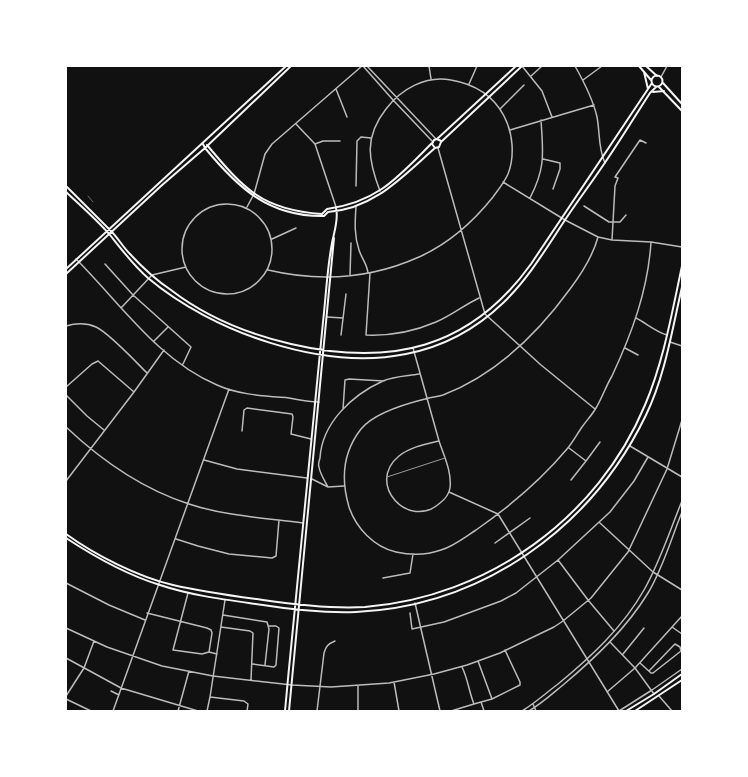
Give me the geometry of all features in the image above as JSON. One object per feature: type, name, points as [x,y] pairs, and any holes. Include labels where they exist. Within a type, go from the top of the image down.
[{"type":"main road","points":[[66,269],[286,66]]},
{"type":"main road","points":[[66,274],[205,148],[291,66]]},
{"type":"main road","points":[[203,144],[207,145],[235,177],[254,195],[267,202],[293,211],[322,214],[327,209],[336,208],[361,200],[380,191],[516,66]]},
{"type":"main road","points":[[203,144],[227,173],[268,205],[293,214],[324,216],[328,212],[356,206],[386,191],[441,145],[441,142],[522,66]]},
{"type":"main road","points":[[639,66],[644,70],[652,82],[664,91],[682,111]]},
{"type":"main road","points":[[646,66],[657,76],[661,77],[662,83],[682,104]]},
{"type":"main road","points":[[644,70],[648,89]]},
{"type":"main road","points":[[66,186],[112,232],[130,255],[152,275],[194,306],[232,325],[272,340],[345,353],[378,354],[413,348],[441,339],[460,330],[485,314],[499,302],[519,280],[603,158],[648,89],[653,78],[657,76]]},
{"type":"main road","points":[[66,192],[109,234],[124,253],[149,278],[174,298],[219,324],[249,336],[296,350],[352,358],[388,357],[414,352],[440,344],[462,334],[488,316],[507,299],[522,283],[605,163],[651,92],[662,83]]},
{"type":"main road","points":[[651,92],[664,91]]},
{"type":"main road","points":[[436,139],[441,142]]},
{"type":"main road","points":[[433,142],[437,148]]},
{"type":"main road","points":[[290,711],[319,402],[322,350],[329,278],[335,242],[336,208]]},
{"type":"main road","points":[[66,534],[105,557],[140,574],[160,581],[224,594],[299,605],[334,608],[382,605],[421,598],[470,581],[491,571],[534,545],[574,511],[610,469],[636,425],[657,373],[682,266]]},
{"type":"main road","points":[[322,350],[327,317],[329,278]]},
{"type":"main road","points":[[66,538],[92,555],[159,585],[188,593],[225,600],[293,610],[357,612],[414,604],[470,586],[490,577],[524,557],[546,541],[585,505],[602,485],[630,446],[646,415],[661,374],[670,342],[682,287]]},
{"type":"main road","points":[[285,711],[293,610],[304,523],[311,438],[322,354]]},
{"type":"main road","points":[[657,373],[661,374]]},
{"type":"main road","points":[[626,711],[654,694],[682,674]]},
{"type":"main road","points":[[636,711],[682,680]]},
{"type":"street","points":[[246,208],[254,195],[265,154],[272,144],[362,66],[433,142]]},
{"type":"street","points":[[367,66],[436,139]]},
{"type":"street","points":[[429,66],[430,79]]},
{"type":"street","points":[[469,84],[477,66]]},
{"type":"street","points":[[522,66],[542,91],[552,117]]},
{"type":"street","points":[[531,76],[542,66]]},
{"type":"street","points":[[575,66],[594,105],[605,163]]},
{"type":"street","points":[[582,80],[602,66]]},
{"type":"street","points":[[661,77],[667,66]]},
{"type":"street","points":[[268,270],[291,275],[329,278],[369,273],[418,257],[438,247],[461,231],[483,208],[503,182],[511,163],[512,148],[510,130],[500,109],[490,96],[469,84],[446,79],[430,79],[411,87],[393,100],[379,119],[371,138],[370,162],[380,191]]},
{"type":"street","points":[[500,109],[524,85]]},
{"type":"street","points":[[336,89],[348,117]]},
{"type":"street","points":[[510,130],[594,105]]},
{"type":"street","points":[[530,198],[537,185],[543,159],[541,120]]},
{"type":"street","points":[[296,124],[315,144],[336,208]]},
{"type":"street","points":[[356,186],[357,140],[361,137],[371,138]]},
{"type":"street","points":[[612,240],[615,186],[618,178],[615,177],[640,140],[646,144]]},
{"type":"street","points":[[315,144],[323,141],[340,141]]},
{"type":"street","points":[[437,148],[485,314],[541,365],[595,409]]},
{"type":"street","points":[[543,159],[560,163],[560,169],[553,189]]},
{"type":"street","points":[[503,182],[565,220],[598,237],[612,240],[651,242],[682,247]]},
{"type":"street","points":[[230,204],[246,208],[261,218],[268,228],[272,239],[272,258],[268,270],[261,280],[246,291],[235,294],[223,295],[211,292],[200,286],[192,278],[182,256],[182,242],[188,226],[205,210],[216,205],[230,204]]},
{"type":"street","points":[[356,206],[355,234],[360,253],[368,267],[369,273],[366,336],[376,336],[412,330],[437,322],[480,298]]},
{"type":"street","points":[[584,206],[613,223],[620,222],[626,215]]},
{"type":"street","points":[[272,239],[296,228]]},
{"type":"street","points":[[598,237],[592,255],[579,278],[554,312],[521,346],[492,368],[470,381],[442,395],[426,398],[378,415],[361,429],[345,459],[344,486],[355,522],[375,542],[385,549],[413,554],[427,553],[455,544],[498,514],[543,475],[569,448],[595,409],[625,348],[645,288],[651,242]]},
{"type":"street","points":[[350,276],[351,243]]},
{"type":"street","points":[[76,259],[154,341],[182,365],[205,379],[229,389],[248,394],[319,402]]},
{"type":"street","points":[[105,264],[134,295],[191,347],[182,365]]},
{"type":"street","points":[[121,308],[152,275],[186,267]]},
{"type":"street","points":[[341,335],[346,294]]},
{"type":"street","points":[[327,317],[344,318]]},
{"type":"street","points":[[636,318],[660,333],[667,335]]},
{"type":"street","points":[[66,326],[79,324],[102,330],[147,373]]},
{"type":"street","points":[[154,341],[168,326]]},
{"type":"street","points":[[670,342],[682,346]]},
{"type":"street","points":[[413,348],[419,374],[448,469],[450,481],[449,492],[444,500],[437,506],[419,512],[401,506],[390,495],[387,483],[390,467],[400,455],[413,448],[439,441]]},
{"type":"street","points":[[625,348],[638,355]]},
{"type":"street","points":[[66,480],[134,392],[164,350]]},
{"type":"street","points":[[66,387],[92,364],[98,361],[134,392]]},
{"type":"street","points":[[343,409],[345,380],[384,381],[419,374]]},
{"type":"street","points":[[328,487],[319,468],[320,449],[325,436],[333,421],[343,409],[362,393],[384,381]]},
{"type":"street","points":[[113,711],[147,613],[189,504],[229,389]]},
{"type":"street","points":[[66,395],[87,416],[104,430]]},
{"type":"street","points":[[242,431],[244,410],[248,408],[292,414],[291,434],[311,438]]},
{"type":"street","points":[[66,628],[94,641],[162,666],[212,676],[287,685],[358,686],[394,682],[431,675],[478,661],[505,650],[563,621],[588,600],[629,550],[667,469],[682,420]]},
{"type":"street","points":[[66,427],[115,468],[163,494],[189,504],[248,516],[304,523]]},
{"type":"street","points":[[571,480],[600,442]]},
{"type":"street","points":[[630,446],[682,477]]},
{"type":"street","points":[[569,448],[586,461]]},
{"type":"street","points":[[410,613],[412,629],[444,622],[501,601],[516,593],[558,560],[610,512],[634,481],[648,458]]},
{"type":"street","points":[[204,460],[237,469],[307,478]]},
{"type":"street","points":[[312,479],[328,487],[344,486]]},
{"type":"street","points":[[449,492],[498,514],[619,711],[682,669]]},
{"type":"street","points":[[522,711],[533,704],[587,660],[614,631],[643,591],[653,572],[682,500]]},
{"type":"street","points":[[529,711],[535,708],[589,663],[610,642],[636,610],[658,574],[682,512]]},
{"type":"street","points":[[495,543],[530,518]]},
{"type":"street","points":[[176,539],[229,554],[272,558],[276,556],[279,520]]},
{"type":"street","points":[[599,523],[653,572],[682,590]]},
{"type":"street","points":[[383,578],[410,573],[413,554]]},
{"type":"street","points":[[558,560],[588,600],[614,631]]},
{"type":"street","points":[[66,583],[109,605],[145,620]]},
{"type":"street","points":[[188,593],[173,650],[202,654],[209,652],[216,654]]},
{"type":"street","points":[[207,711],[225,600]]},
{"type":"street","points":[[414,604],[440,711]]},
{"type":"street","points":[[147,613],[211,630],[212,633],[209,652]]},
{"type":"street","points":[[223,615],[266,621],[269,626],[265,665]]},
{"type":"street","points":[[607,692],[640,663],[682,616]]},
{"type":"street","points":[[252,664],[274,667],[276,665],[279,628],[276,626],[269,626]]},
{"type":"street","points":[[672,627],[682,634]]},
{"type":"street","points":[[221,628],[250,631],[253,633],[251,681]]},
{"type":"street","points":[[623,654],[644,628]]},
{"type":"street","points":[[91,711],[66,697],[84,668],[94,641]]},
{"type":"street","points":[[317,711],[325,648],[335,641]]},
{"type":"street","points":[[610,642],[635,668],[654,694]]},
{"type":"street","points":[[640,663],[649,671],[652,673],[681,652],[680,646],[675,644],[649,671]]},
{"type":"street","points":[[451,711],[492,699],[520,685],[505,650]]},
{"type":"street","points":[[66,658],[121,688],[198,711]]},
{"type":"street","points":[[478,661],[492,699]]},
{"type":"street","points":[[462,666],[467,677],[474,704]]},
{"type":"street","points":[[178,711],[189,671]]},
{"type":"street","points":[[394,682],[399,711]]},
{"type":"street","points":[[358,686],[358,711]]},
{"type":"street","points":[[111,691],[119,695]]},
{"type":"street","points":[[659,696],[672,711]]},
{"type":"street","points":[[210,697],[244,701],[248,704],[247,711]]},
{"type":"street","points":[[481,702],[484,711]]},
{"type":"street","points":[[533,704],[536,711]]},
{"type":"lane","points":[[88,196],[93,202]]},
{"type":"tram line","points":[[387,477],[445,458]]}]
